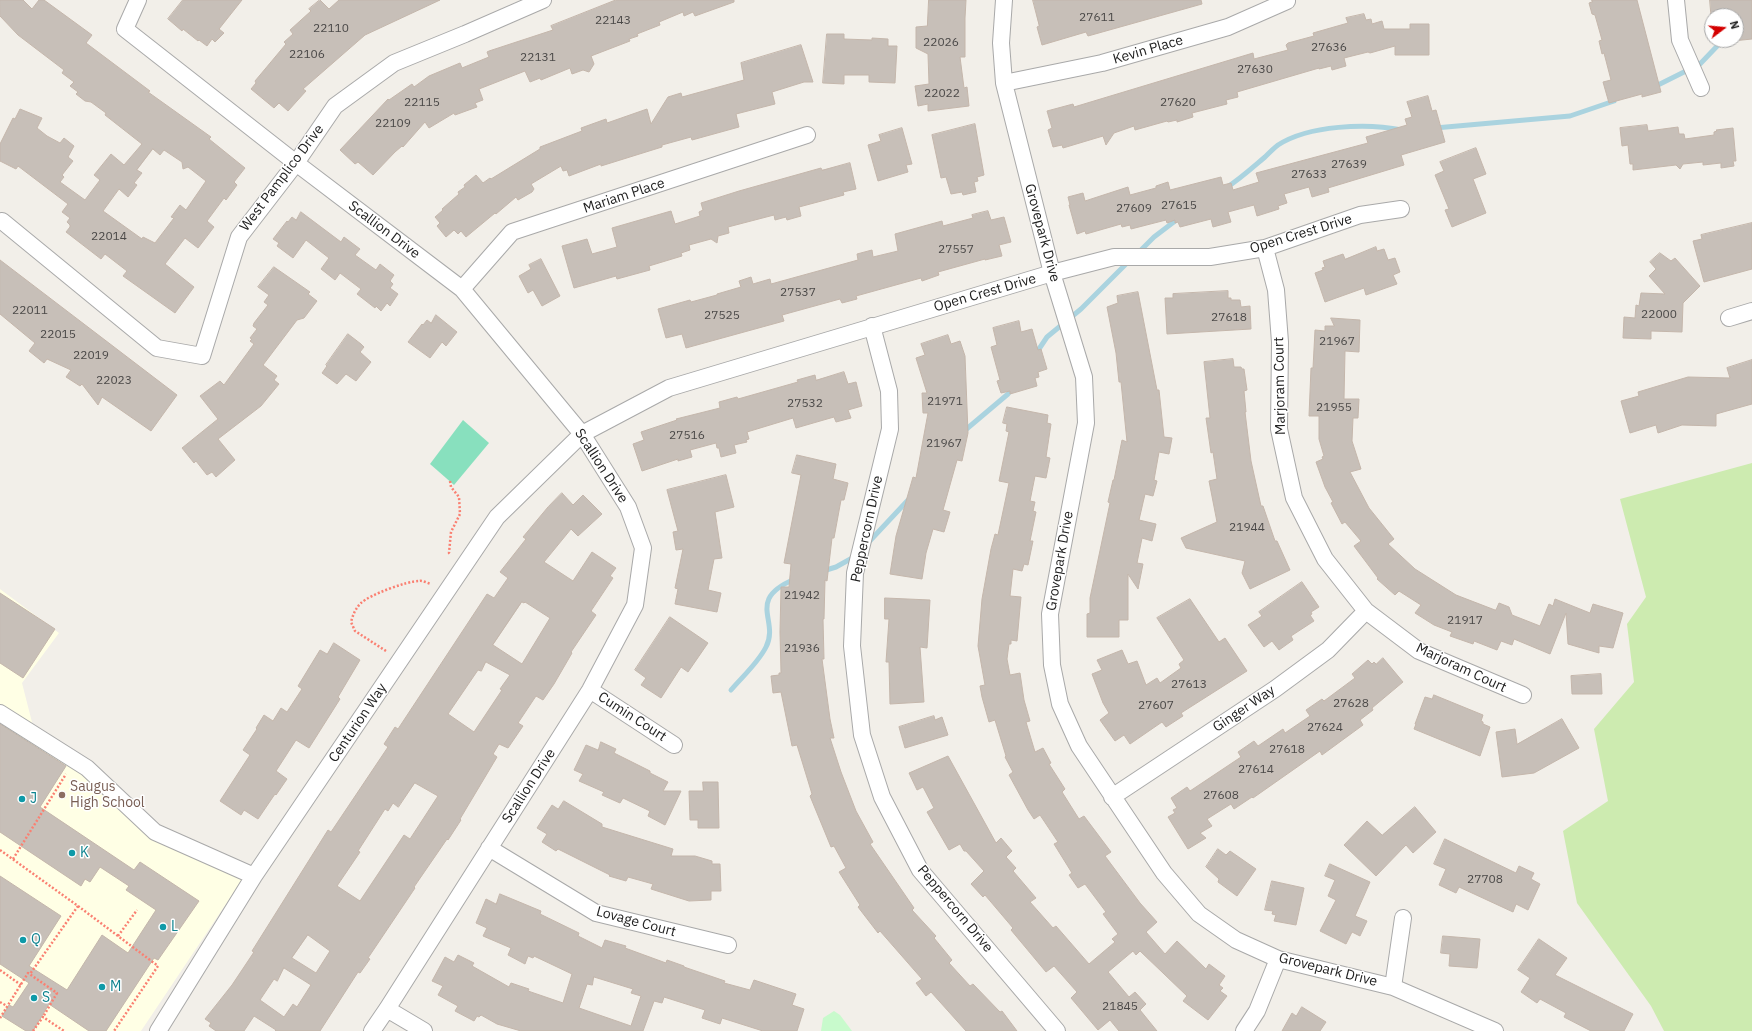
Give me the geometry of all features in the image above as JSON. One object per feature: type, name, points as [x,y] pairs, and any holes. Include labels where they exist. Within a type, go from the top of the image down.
[{"type":"street","name":"Scallion Drive","points":[[138,0],[125,29],[296,163],[462,289],[582,434],[628,507],[643,548],[635,605],[590,690],[372,1031]]},
{"type":"street","name":"West Pamplico Drive","points":[[2,220],[157,348],[202,356],[239,237],[296,163],[335,106],[394,63],[543,0]]},
{"type":"street","name":"Grovepark Drive","points":[[1004,0],[1001,43],[1004,83],[1052,273],[1084,377],[1086,423],[1050,614],[1052,665],[1060,704],[1079,746],[1164,874],[1199,914],[1236,940],[1278,959],[1393,987],[1494,1031]]},
{"type":"street","points":[[1676,0],[1680,40],[1702,88]]},
{"type":"street","name":"Kevin Place","points":[[1004,83],[1102,63],[1206,34],[1228,27],[1287,1]]},
{"type":"street","name":"Mariam Place","points":[[462,289],[512,232],[807,135]]},
{"type":"street","name":"Open Crest Drive","points":[[582,434],[669,388],[1052,273],[1114,257],[1210,257],[1265,248],[1360,215],[1401,209]]},
{"type":"street","name":"Marjoram Court","points":[[1265,248],[1276,290],[1280,342],[1279,429],[1294,498],[1325,558],[1366,611],[1419,651],[1523,695]]},
{"type":"street","points":[[1729,318],[1752,311]]},
{"type":"street","name":"Peppercorn Drive","points":[[872,326],[889,391],[890,429],[855,573],[852,646],[862,735],[882,797],[920,870],[1057,1031]]},
{"type":"street","name":"Centurion Way","points":[[158,1031],[254,876],[497,517],[582,434]]},
{"type":"street","name":"Ginger Way","points":[[1112,797],[1275,688],[1328,650],[1366,611]]},
{"type":"street","name":"Cumin Court","points":[[590,690],[674,745]]},
{"type":"street","points":[[0,713],[87,768],[155,832],[254,876]]},
{"type":"street","name":"Lovage Court","points":[[489,848],[596,913],[728,945]]},
{"type":"street","points":[[1393,987],[1403,918]]},
{"type":"street","points":[[1244,1031],[1257,1012],[1278,959]]},
{"type":"street","points":[[387,1008],[424,1031]]},
{"type":"path","points":[[450,481],[451,487],[459,497],[460,514],[451,532],[449,553],[451,555]]},
{"type":"path","points":[[386,651],[355,631],[351,622],[354,611],[362,602],[372,596],[393,588],[420,580],[431,584]]},
{"type":"path","points":[[13,859],[75,760]]},
{"type":"path","points":[[0,850],[158,966],[114,1031]]},
{"type":"path","points":[[0,1018],[28,973],[30,974],[78,906]]},
{"type":"path","points":[[118,936],[137,910]]},
{"type":"path","points":[[0,970],[21,985]]},
{"type":"path","points":[[30,974],[57,993],[33,1031]]},
{"type":"path","points":[[0,1002],[7,1006]]},
{"type":"path","points":[[43,1016],[64,1031]]},
{"type":"shaded area","name":"Saugus High School","points":[[0,589],[59,633],[22,683],[34,730],[157,825],[250,868],[141,1031],[0,1031]]},
{"type":"green space","points":[[463,420],[489,443],[454,485],[430,464]]},
{"type":"green space","points":[[1752,463],[1752,1031],[1664,1031],[1651,1006],[1577,903],[1563,831],[1608,801],[1594,729],[1634,682],[1627,624],[1646,597],[1620,499]]},
{"type":"green space","points":[[834,1011],[840,1015],[852,1031],[821,1031],[823,1018]]},
{"type":"building","points":[[0,0],[23,0],[32,9],[39,0],[44,0],[92,35],[86,43],[150,91],[148,92],[211,137],[209,139],[245,168],[234,182],[237,185],[226,200],[224,198],[207,221],[214,227],[198,248],[185,238],[165,264],[194,287],[175,313],[123,276],[127,271],[105,254],[101,259],[66,232],[70,227],[67,222],[70,218],[62,212],[68,204],[18,166],[16,169],[0,161],[0,144],[13,118],[15,119],[20,109],[42,118],[37,128],[47,136],[60,143],[64,138],[74,146],[68,157],[73,161],[62,175],[64,177],[60,182],[85,200],[100,180],[94,175],[111,154],[124,165],[142,144],[105,115],[106,113],[91,102],[85,101],[76,94],[78,92],[70,86],[74,82],[62,73],[64,70],[18,35],[0,16]],"holes":[[[153,149],[160,155],[164,150],[182,162],[183,169],[188,167],[206,181],[186,210],[180,205],[171,217],[174,218],[155,243],[143,237],[142,239],[103,211],[119,189],[128,197],[137,185],[134,183],[142,173],[137,170]]]},
{"type":"building","points":[[183,0],[242,0],[219,29],[224,33],[215,42],[212,39],[207,46],[183,29],[182,31],[168,19]]},
{"type":"building","points":[[320,0],[329,9],[339,0],[440,0],[365,35],[303,89],[306,91],[288,111],[279,103],[274,108],[251,89],[256,83],[255,81],[286,44],[284,42],[293,34],[290,30],[311,11],[309,9]]},
{"type":"building","points":[[616,0],[734,0],[734,2],[695,16],[693,12],[684,16],[683,12],[659,22],[660,25],[637,34],[638,36],[629,39],[630,41],[591,56],[594,64],[589,72],[583,70],[572,74],[570,68],[541,80],[540,78],[530,82],[525,71],[479,89],[483,100],[475,103],[477,107],[455,115],[454,113],[429,128],[425,122],[403,147],[402,146],[395,152],[373,175],[358,162],[355,164],[340,150],[388,99],[389,100],[412,84],[414,87],[429,76],[460,63],[462,68],[489,57],[487,52],[489,51],[553,30],[551,26]]},
{"type":"building","points":[[929,0],[966,0],[965,57],[960,57],[964,88],[967,87],[969,106],[928,111],[928,104],[918,106],[915,86],[929,84],[928,54],[916,48],[916,27],[927,26]]},
{"type":"building","points":[[1033,0],[1201,0],[1202,4],[1088,36],[1086,32],[1042,45],[1037,27],[1039,26]]},
{"type":"building","points":[[1592,0],[1637,0],[1661,92],[1642,97],[1642,94],[1609,103],[1603,82],[1611,80],[1604,53],[1602,54],[1599,41],[1602,40],[1595,15],[1592,14],[1589,3],[1592,2]]},
{"type":"building","points":[[1710,0],[1752,0],[1752,39],[1744,40],[1744,8],[1711,8]]},
{"type":"building","points":[[1364,14],[1366,20],[1371,19],[1372,24],[1382,21],[1384,29],[1410,29],[1410,24],[1429,24],[1429,55],[1395,55],[1395,46],[1370,53],[1368,52],[1344,58],[1346,66],[1332,70],[1331,66],[1319,68],[1237,92],[1238,97],[1226,100],[1227,104],[1192,113],[1193,117],[1177,122],[1177,120],[1167,121],[1135,130],[1134,126],[1114,133],[1106,145],[1103,136],[1063,148],[1062,145],[1053,147],[1048,130],[1052,128],[1047,111],[1073,104],[1074,107],[1253,53],[1254,59],[1288,50],[1286,45],[1288,43],[1314,36],[1313,33],[1348,23],[1346,18]]},
{"type":"building","points":[[827,34],[844,34],[844,39],[888,39],[888,46],[897,46],[895,83],[869,82],[869,75],[844,75],[844,84],[823,83]]},
{"type":"building","points":[[801,45],[813,82],[804,82],[772,92],[775,104],[736,114],[739,127],[692,140],[691,137],[662,145],[662,147],[601,166],[601,164],[569,176],[567,170],[563,171],[561,166],[531,184],[534,189],[532,192],[518,200],[516,197],[466,237],[461,231],[458,234],[454,230],[446,237],[437,226],[440,223],[435,217],[459,194],[458,192],[465,187],[464,185],[476,175],[483,183],[540,149],[540,147],[582,131],[581,128],[606,119],[607,123],[647,109],[651,124],[668,97],[681,93],[682,97],[744,80],[741,63]]},
{"type":"building","points":[[1428,96],[1432,111],[1436,110],[1445,142],[1401,155],[1404,165],[1328,188],[1329,192],[1312,197],[1309,187],[1284,194],[1287,203],[1278,206],[1279,209],[1257,216],[1254,205],[1228,212],[1231,222],[1213,227],[1211,219],[1180,227],[1178,222],[1175,223],[1175,220],[1167,223],[1166,220],[1131,229],[1130,225],[1122,227],[1121,224],[1086,234],[1085,231],[1077,234],[1068,197],[1083,193],[1085,201],[1128,187],[1130,195],[1156,188],[1156,186],[1168,182],[1170,190],[1221,177],[1223,185],[1231,183],[1233,190],[1259,182],[1256,173],[1368,143],[1366,137],[1407,125],[1405,119],[1412,117],[1407,102]]},
{"type":"building","points":[[975,124],[984,175],[977,177],[978,181],[974,182],[976,192],[963,195],[962,192],[951,194],[946,177],[941,178],[932,135]]},
{"type":"building","points":[[1647,125],[1648,131],[1678,127],[1679,134],[1684,134],[1685,139],[1714,135],[1714,132],[1717,131],[1716,130],[1733,128],[1736,161],[1733,161],[1734,166],[1721,168],[1721,163],[1703,165],[1703,162],[1683,164],[1680,169],[1676,165],[1633,170],[1633,164],[1630,164],[1628,145],[1622,146],[1620,128]]},
{"type":"building","points":[[902,128],[912,164],[906,165],[908,172],[878,181],[868,145],[881,141],[879,135]]},
{"type":"building","points":[[1476,148],[1486,174],[1473,179],[1486,213],[1452,227],[1445,210],[1449,209],[1435,175],[1444,171],[1440,162]]},
{"type":"building","points":[[850,163],[856,189],[843,192],[844,195],[799,207],[801,216],[787,220],[786,217],[775,220],[774,215],[728,227],[729,233],[718,236],[717,243],[711,239],[689,245],[690,250],[681,253],[682,256],[649,266],[650,270],[617,279],[616,276],[574,288],[562,246],[587,239],[592,254],[617,247],[612,228],[671,211],[675,224],[700,216],[699,212],[703,210],[701,203],[821,168],[822,170]]},
{"type":"building","points":[[988,211],[991,220],[1004,217],[1011,242],[999,245],[1002,256],[985,259],[938,272],[939,275],[922,281],[921,278],[856,296],[857,299],[842,303],[840,299],[782,315],[784,321],[686,348],[682,334],[666,338],[658,309],[690,300],[691,302],[741,287],[739,281],[751,277],[753,284],[770,279],[771,284],[858,260],[857,254],[872,250],[873,257],[898,251],[895,234],[942,221],[943,226],[973,218],[972,215]]},
{"type":"building","points":[[301,212],[341,242],[344,237],[360,249],[355,255],[376,270],[380,264],[394,275],[390,281],[393,284],[390,288],[398,294],[390,306],[387,303],[381,311],[376,306],[375,308],[357,294],[361,289],[340,273],[335,280],[321,269],[329,258],[306,240],[293,258],[277,246],[279,243],[273,239],[287,221],[288,222],[292,217],[296,220]]},
{"type":"building","points":[[1752,223],[1752,269],[1704,282],[1693,241],[1702,239],[1701,235]]},
{"type":"building","points":[[1376,247],[1377,251],[1384,249],[1388,260],[1395,258],[1400,272],[1393,275],[1397,284],[1366,295],[1364,288],[1325,302],[1315,273],[1323,270],[1322,268],[1325,267],[1323,261],[1343,254],[1345,259]]},
{"type":"building","points":[[1660,253],[1671,261],[1675,258],[1700,286],[1683,303],[1682,332],[1651,331],[1651,339],[1623,338],[1624,317],[1635,318],[1636,305],[1639,306],[1641,293],[1665,294],[1649,276],[1656,269],[1650,262]]},
{"type":"building","points":[[541,259],[560,296],[542,306],[533,290],[528,293],[519,276],[531,269],[529,265]]},
{"type":"building","points":[[0,260],[177,395],[151,431],[102,397],[98,405],[82,384],[80,386],[66,377],[71,370],[47,359],[44,363],[29,351],[35,343],[0,314]]},
{"type":"building","points":[[274,267],[310,292],[308,294],[317,301],[304,318],[297,320],[263,365],[277,376],[274,380],[279,384],[261,406],[218,439],[235,460],[216,477],[212,472],[207,475],[196,461],[194,463],[182,448],[218,419],[200,396],[220,381],[224,385],[254,344],[250,341],[252,339],[250,338],[257,329],[253,326],[268,305],[264,302],[269,295],[258,287]]},
{"type":"building","points":[[1228,291],[1228,298],[1231,298],[1231,300],[1240,300],[1241,307],[1250,306],[1251,329],[1167,334],[1165,298],[1173,298],[1173,294]]},
{"type":"building","points":[[1138,292],[1157,390],[1159,390],[1164,437],[1172,438],[1169,454],[1159,452],[1154,480],[1157,481],[1153,496],[1145,494],[1139,520],[1156,524],[1152,541],[1142,538],[1137,563],[1143,564],[1138,589],[1128,574],[1128,620],[1119,620],[1119,637],[1087,637],[1087,614],[1090,613],[1090,598],[1110,503],[1108,502],[1122,440],[1127,442],[1121,382],[1119,382],[1116,353],[1107,307],[1118,303],[1117,296]]},
{"type":"building","points":[[436,315],[457,332],[446,346],[442,342],[430,358],[408,342],[422,324],[423,325],[427,320],[431,323]]},
{"type":"building","points":[[1331,318],[1360,320],[1359,352],[1345,351],[1344,399],[1359,399],[1358,418],[1353,418],[1352,441],[1361,469],[1350,472],[1369,508],[1394,539],[1388,544],[1415,569],[1456,595],[1495,610],[1499,603],[1509,607],[1512,615],[1540,626],[1549,604],[1553,606],[1555,599],[1590,613],[1593,604],[1623,613],[1613,648],[1599,646],[1599,653],[1568,644],[1566,613],[1550,654],[1514,639],[1512,645],[1501,641],[1497,650],[1474,641],[1473,644],[1450,636],[1452,632],[1434,625],[1415,613],[1421,605],[1399,591],[1395,595],[1377,579],[1378,578],[1354,546],[1361,541],[1345,522],[1342,524],[1331,503],[1333,502],[1325,487],[1316,462],[1323,459],[1322,457],[1324,456],[1319,439],[1319,416],[1309,416],[1311,368],[1313,368],[1315,330],[1325,331],[1325,326],[1334,326]]},
{"type":"building","points":[[1019,321],[1021,332],[1032,329],[1038,350],[1041,349],[1047,369],[1038,372],[1039,377],[1035,378],[1037,386],[1010,394],[1010,391],[1001,393],[997,381],[1000,380],[991,347],[997,345],[993,328]]},
{"type":"building","points":[[348,334],[364,347],[360,352],[371,362],[356,381],[346,374],[337,384],[322,373]]},
{"type":"building","points":[[948,335],[951,344],[960,341],[965,356],[968,433],[962,461],[957,460],[943,510],[950,512],[944,532],[933,529],[926,553],[922,579],[890,574],[896,536],[913,477],[916,478],[928,413],[923,413],[922,393],[927,393],[916,358],[925,355],[921,344]]},
{"type":"building","points":[[1233,359],[1234,367],[1241,367],[1244,369],[1247,390],[1244,391],[1245,412],[1251,461],[1261,506],[1263,506],[1275,541],[1277,541],[1290,570],[1250,589],[1242,573],[1245,561],[1186,548],[1181,538],[1217,522],[1209,481],[1217,479],[1213,452],[1211,453],[1206,418],[1210,418],[1204,362]]},
{"type":"building","points":[[1752,360],[1752,404],[1716,414],[1716,426],[1682,425],[1658,433],[1656,425],[1630,433],[1621,401],[1639,396],[1638,392],[1688,377],[1730,378],[1727,368]]},
{"type":"building","points":[[844,372],[848,384],[856,382],[862,406],[848,410],[851,418],[836,422],[834,417],[796,428],[793,418],[747,432],[749,439],[746,440],[747,442],[734,445],[736,453],[721,457],[716,443],[690,450],[692,457],[678,461],[678,459],[642,471],[633,444],[644,440],[641,432],[677,420],[676,419],[720,408],[719,402],[737,397],[738,399],[798,382],[797,380],[815,375],[816,380]]},
{"type":"building","points":[[1007,407],[1048,415],[1047,423],[1051,424],[1046,457],[1050,458],[1046,478],[1035,476],[1030,501],[1035,502],[1033,511],[1036,512],[1030,541],[1033,541],[1028,565],[1024,564],[1022,571],[1013,569],[1010,596],[1021,597],[1017,641],[1011,640],[1007,659],[1010,675],[1020,673],[1024,700],[1030,721],[1026,722],[1035,752],[1043,748],[1051,763],[1049,764],[1065,789],[1062,792],[1079,819],[1084,816],[1111,852],[1105,856],[1140,903],[1157,922],[1146,932],[1165,954],[1177,941],[1206,969],[1209,964],[1225,976],[1219,985],[1223,988],[1220,991],[1227,996],[1208,1020],[1183,1001],[1187,996],[1140,951],[1136,955],[1133,951],[1108,972],[1129,997],[1135,992],[1146,1004],[1140,1010],[1157,1031],[1119,1031],[1110,1020],[1098,1030],[1071,998],[1077,992],[1054,966],[1046,972],[1011,930],[1013,928],[985,895],[983,897],[971,884],[984,871],[966,851],[964,851],[960,844],[949,850],[927,812],[934,808],[923,787],[917,790],[909,773],[948,756],[996,843],[1001,838],[1012,851],[1006,857],[1016,868],[1013,871],[1036,898],[1030,902],[1053,928],[1056,926],[1089,964],[1115,942],[1112,939],[1118,934],[1103,914],[1106,912],[1085,884],[1078,888],[1069,875],[1072,873],[1054,844],[1058,842],[1040,815],[1034,819],[1009,775],[1013,772],[1005,757],[1006,756],[995,720],[989,722],[982,697],[980,686],[985,685],[978,646],[982,599],[991,549],[995,534],[998,535],[1009,483],[999,481],[1009,432],[1006,431],[1007,424],[1003,423]]},
{"type":"building","points":[[797,455],[836,464],[833,479],[848,483],[844,500],[841,500],[834,538],[832,538],[827,581],[825,580],[823,619],[824,659],[822,659],[834,738],[830,738],[841,772],[856,811],[873,842],[870,844],[914,908],[912,910],[936,936],[934,938],[952,960],[949,963],[970,986],[973,984],[1000,1012],[1002,1011],[1017,1031],[966,1031],[931,992],[926,996],[916,983],[922,979],[880,931],[878,933],[858,907],[860,905],[839,872],[846,868],[834,846],[831,847],[810,796],[812,794],[797,745],[792,746],[781,692],[773,693],[771,676],[779,675],[779,673],[781,673],[781,587],[789,587],[791,564],[784,563],[801,475],[792,473]]},
{"type":"building","points":[[726,475],[734,507],[715,512],[722,558],[714,559],[708,590],[721,593],[717,612],[675,604],[678,589],[675,588],[683,549],[676,550],[673,532],[678,531],[667,490]]},
{"type":"building","points":[[562,493],[573,505],[583,495],[602,514],[578,536],[571,529],[544,562],[573,581],[592,552],[616,568],[610,576],[613,578],[591,611],[596,615],[571,652],[572,653],[554,684],[543,700],[536,696],[518,723],[523,726],[508,748],[499,744],[493,754],[497,757],[460,819],[461,820],[414,887],[415,888],[368,958],[370,959],[360,973],[358,972],[320,1031],[275,1031],[276,1030],[254,1016],[244,1031],[216,1031],[209,1026],[211,1023],[205,1019],[232,985],[254,952],[252,951],[328,830],[331,832],[388,747],[384,744],[395,727],[398,729],[487,594],[494,598],[508,578],[500,572],[526,539],[523,537]],"holes":[[[522,602],[525,602],[550,618],[522,664],[493,645]],[[486,662],[510,675],[500,689],[502,690],[474,732],[448,714],[478,670],[481,671]],[[415,783],[438,796],[410,839],[404,835],[360,901],[337,886],[360,852],[358,851],[385,809],[388,811],[393,803],[398,807]],[[308,935],[330,951],[316,973],[292,958]],[[284,968],[311,985],[297,1007],[293,1004],[284,1017],[260,1000],[274,979],[277,981]]]},
{"type":"building","points":[[1302,582],[1319,607],[1311,612],[1312,614],[1310,615],[1314,621],[1291,636],[1293,640],[1279,650],[1272,641],[1264,647],[1248,625],[1262,616],[1259,612]]},
{"type":"building","points":[[0,593],[55,629],[23,678],[0,663]]},
{"type":"building","points":[[885,598],[930,600],[927,648],[920,647],[924,702],[890,704],[889,662],[886,662],[889,619],[885,619]]},
{"type":"building","points":[[1190,599],[1219,642],[1225,638],[1247,671],[1181,713],[1183,716],[1166,727],[1162,722],[1130,744],[1124,735],[1115,741],[1100,720],[1109,713],[1103,703],[1092,674],[1102,670],[1097,660],[1122,650],[1128,664],[1137,661],[1146,685],[1157,678],[1160,683],[1181,668],[1179,664],[1184,660],[1157,618]]},
{"type":"building","points":[[670,617],[708,643],[688,672],[681,667],[661,698],[641,685],[646,678],[635,670]]},
{"type":"building","points":[[334,643],[360,660],[338,697],[340,699],[309,748],[296,740],[276,771],[287,779],[258,819],[244,810],[241,815],[220,801],[250,755],[243,750],[257,729],[256,728],[264,715],[273,721],[281,708],[287,712],[302,689],[298,686],[320,650],[327,654]]},
{"type":"building","points":[[1383,658],[1403,682],[1360,720],[1363,725],[1322,755],[1320,751],[1253,798],[1252,797],[1234,809],[1231,804],[1207,819],[1212,826],[1200,833],[1206,838],[1188,849],[1168,817],[1175,813],[1173,810],[1177,808],[1171,798],[1187,787],[1190,791],[1241,757],[1238,752],[1254,741],[1258,746],[1283,729],[1285,733],[1310,716],[1306,710],[1322,699],[1324,701],[1355,678],[1352,674],[1368,660],[1372,664],[1374,662],[1376,664]]},
{"type":"building","points":[[1601,674],[1602,694],[1572,694],[1571,676]]},
{"type":"building","points":[[1434,695],[1483,715],[1481,721],[1483,724],[1490,727],[1480,756],[1414,729],[1425,697],[1432,699]]},
{"type":"building","points":[[934,716],[935,720],[942,717],[948,735],[905,748],[899,727]]},
{"type":"building","points":[[1562,719],[1579,748],[1534,773],[1502,777],[1496,732],[1515,729],[1517,744]]},
{"type":"building","points":[[0,724],[66,766],[40,807],[134,870],[140,862],[199,901],[158,960],[154,958],[106,1031],[89,1031],[49,1004],[33,1031],[26,1031],[2,1016],[9,1005],[13,1007],[29,983],[0,964],[0,876],[61,916],[29,966],[67,990],[102,935],[128,953],[156,910],[126,890],[129,886],[100,867],[90,882],[85,879],[81,886],[0,832]]},
{"type":"building","points":[[601,742],[616,749],[614,753],[668,782],[663,791],[681,791],[665,825],[648,816],[650,811],[623,798],[620,803],[602,795],[604,792],[579,781],[583,774],[574,770],[586,745],[598,750]]},
{"type":"building","points":[[703,782],[718,782],[719,828],[698,828],[698,820],[690,820],[689,791],[703,791]]},
{"type":"building","points":[[564,801],[602,824],[602,827],[673,849],[671,856],[695,856],[712,861],[712,864],[720,864],[721,891],[711,891],[711,900],[689,901],[651,889],[653,884],[628,877],[626,881],[609,876],[610,875],[558,849],[556,851],[542,842],[547,834],[537,828],[552,805],[558,809]]},
{"type":"building","points":[[1415,807],[1436,832],[1413,853],[1406,845],[1376,876],[1344,845],[1367,821],[1382,835]]},
{"type":"building","points":[[1445,839],[1516,873],[1519,866],[1534,873],[1531,879],[1540,884],[1528,910],[1516,904],[1513,912],[1459,887],[1456,893],[1439,885],[1446,869],[1434,864]]},
{"type":"building","points":[[1218,849],[1226,855],[1230,851],[1256,869],[1237,896],[1218,882],[1219,879],[1206,867]]},
{"type":"building","points":[[1330,864],[1370,882],[1355,916],[1367,921],[1360,936],[1352,932],[1346,944],[1320,931],[1336,900],[1328,896],[1335,880],[1325,876]]},
{"type":"building","points":[[1272,881],[1304,888],[1296,925],[1274,921],[1276,915],[1272,914],[1273,911],[1265,910]]},
{"type":"building","points":[[500,894],[541,911],[540,914],[579,933],[578,936],[602,948],[605,940],[626,946],[625,948],[666,963],[667,960],[684,966],[725,981],[724,983],[750,990],[754,980],[796,994],[792,1005],[804,1009],[797,1031],[763,1031],[722,1018],[720,1024],[702,1018],[705,1010],[664,997],[662,1003],[654,1001],[643,1031],[521,1031],[497,1024],[481,1015],[479,1017],[477,1016],[474,1021],[455,1011],[458,1006],[438,995],[443,986],[432,981],[445,957],[454,962],[458,955],[474,963],[472,966],[509,987],[511,983],[529,989],[528,991],[563,1003],[572,974],[534,956],[533,958],[528,956],[525,964],[508,955],[511,948],[483,936],[487,928],[476,923],[486,899],[496,904]],"holes":[[[594,977],[633,989],[631,993],[641,996],[631,1026],[579,1008],[587,984],[592,985]]]},
{"type":"building","points":[[1443,936],[1480,939],[1477,968],[1449,966],[1450,954],[1441,953]]},
{"type":"building","points":[[1539,939],[1567,958],[1555,975],[1633,1014],[1624,1031],[1591,1031],[1564,1017],[1566,1013],[1540,999],[1537,1003],[1521,992],[1530,978],[1518,970]]},
{"type":"building","points":[[1302,1007],[1326,1022],[1320,1031],[1282,1031],[1292,1013],[1296,1016]]},
{"type":"waterway","points":[[1654,87],[1700,64],[1715,48]]},
{"type":"waterway","points":[[1435,128],[1570,116],[1614,101]]},
{"type":"waterway","points":[[1226,188],[1278,145],[1291,138],[1306,133],[1338,127],[1356,126],[1402,130]]},
{"type":"waterway","points":[[1138,253],[1154,237],[1179,218]]},
{"type":"waterway","points":[[1035,355],[1047,337],[1081,309],[1129,261]]},
{"type":"waterway","points":[[963,432],[1008,394],[1013,386]]},
{"type":"waterway","points":[[867,544],[909,499]]},
{"type":"waterway","points":[[823,571],[836,567],[854,557]]},
{"type":"waterway","points":[[731,690],[763,653],[766,647],[769,637],[767,611],[771,595],[780,587],[795,579]]},
{"type":"place","name":"Saugus High School","points":[[62,795]]},
{"type":"place","name":"J","points":[[22,799]]},
{"type":"place","name":"K","points":[[72,853]]},
{"type":"place","name":"L","points":[[163,927]]},
{"type":"place","name":"Q","points":[[23,940]]},
{"type":"place","name":"M","points":[[102,987]]},
{"type":"place","name":"S","points":[[34,998]]}]
